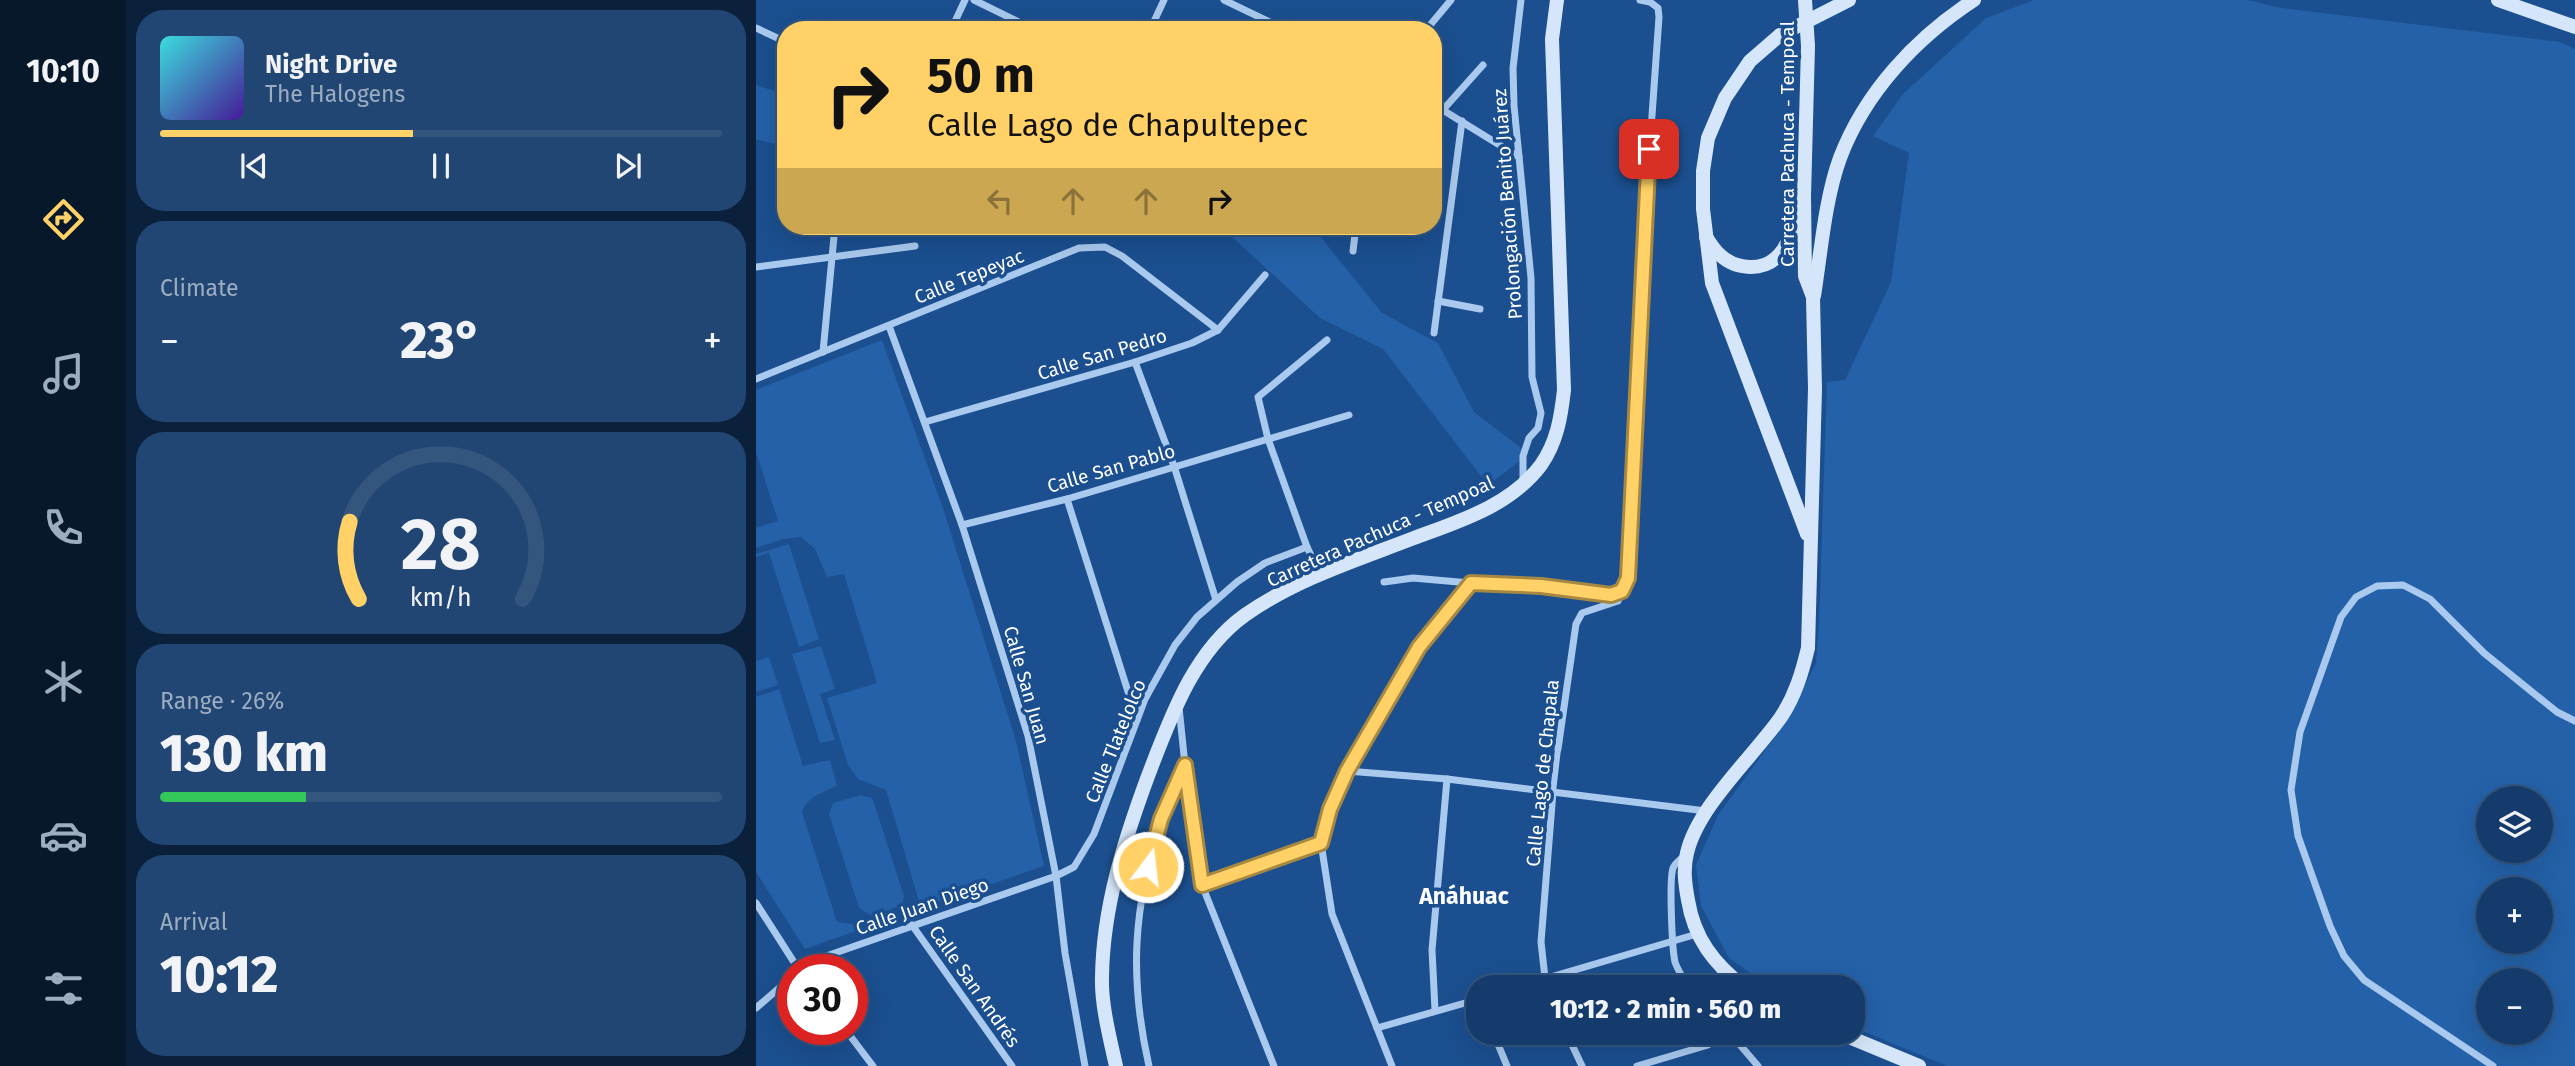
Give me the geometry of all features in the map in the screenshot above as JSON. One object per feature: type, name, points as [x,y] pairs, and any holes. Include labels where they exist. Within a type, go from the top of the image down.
[{"type":"main road","name":"Carretera Pachuca - Tempoal","points":[[1116,1066],[1102,980],[1106,923],[1117,870],[1136,810],[1179,699],[1211,649],[1243,616],[1280,593],[1320,574],[1468,518],[1503,500],[1541,465],[1554,442],[1561,420],[1564,390],[1552,39],[1557,0]]},
{"type":"main road","name":"Carretera Pachuca - Tempoal","points":[[1729,975],[1706,951],[1690,916],[1684,879],[1687,853],[1707,811],[1781,716],[1799,685],[1808,648],[1815,389],[1813,297],[1805,276],[1808,46],[1805,0]]},
{"type":"main road","points":[[1810,544],[1794,494],[1712,283],[1705,236],[1703,171],[1708,138],[1725,98],[1750,61],[1780,35],[1849,0]]},
{"type":"main road","points":[[1813,297],[1835,176],[1859,119],[1888,76],[1921,40],[1974,0]]},
{"type":"main road","points":[[2498,0],[2575,27]]},
{"type":"main road","points":[[1705,236],[1720,255],[1733,263],[1759,267],[1780,254],[1804,196]]},
{"type":"main road","points":[[1865,1044],[1919,1066]]},
{"type":"street","points":[[955,21],[965,0]]},
{"type":"street","points":[[974,0],[1017,21]]},
{"type":"street","points":[[1154,21],[1164,0]]},
{"type":"street","points":[[1224,0],[1267,21]]},
{"type":"street","points":[[1434,21],[1451,0]]},
{"type":"street","name":"Prolongación Benito Juárez","points":[[1521,0],[1513,68],[1531,278],[1532,377],[1541,413],[1538,428],[1529,438],[1523,456],[1523,484]]},
{"type":"street","points":[[1384,582],[1413,578],[1541,586],[1611,595],[1622,591],[1628,578],[1657,8],[1650,2],[1640,0]]},
{"type":"street","points":[[756,28],[777,38]]},
{"type":"street","points":[[1483,65],[1443,110],[1519,157]]},
{"type":"street","points":[[1434,333],[1462,121]]},
{"type":"street","points":[[823,352],[834,235]]},
{"type":"street","points":[[1353,251],[1355,235]]},
{"type":"street","points":[[756,267],[915,246]]},
{"type":"street","name":"Calle Tepeyac","points":[[756,379],[1079,248],[1105,247],[1122,256],[1218,330]]},
{"type":"street","name":"Calle San Pedro","points":[[925,422],[1192,344],[1218,330],[1265,275]]},
{"type":"street","points":[[1438,301],[1480,309]]},
{"type":"street","name":"Calle San Juan","points":[[889,326],[962,525],[1028,736],[1056,876],[1065,953],[1085,1066]]},
{"type":"street","points":[[1320,574],[1307,547],[1268,439],[1258,397],[1327,340]]},
{"type":"street","points":[[1135,362],[1174,466],[1216,600]]},
{"type":"street","name":"Calle San Pablo","points":[[962,525],[1067,499],[1349,415]]},
{"type":"street","points":[[1067,499],[1137,720]]},
{"type":"street","name":"Calle Tlatelolco","points":[[1056,876],[1074,867],[1094,834],[1145,699],[1175,645],[1197,617],[1265,563],[1307,547]]},
{"type":"street","points":[[1392,1066],[1332,914],[1321,843],[1330,809],[1347,771],[1419,647],[1471,583]]},
{"type":"street","points":[[2493,1066],[2364,980],[2344,956],[2330,926],[2298,836],[2291,790],[2300,732],[2341,617],[2356,597],[2377,586],[2390,585],[2403,585],[2430,599],[2484,653],[2557,712],[2575,721]]},
{"type":"street","name":"Calle Lago de Chapala","points":[[1545,975],[1541,942],[1553,792],[1576,624],[1582,613],[1618,601],[1622,591]]},
{"type":"street","points":[[1179,699],[1185,765],[1202,885],[1275,1066]]},
{"type":"street","points":[[1149,1066],[1140,1027],[1135,967],[1142,892],[1161,819],[1185,765]]},
{"type":"street","points":[[1347,771],[1447,779],[1707,811]]},
{"type":"street","points":[[1435,1010],[1432,950],[1447,779]]},
{"type":"street","points":[[1202,885],[1321,843]]},
{"type":"street","points":[[1681,975],[1676,965],[1671,941],[1671,880],[1674,866],[1687,853]]},
{"type":"street","name":"Calle Juan Diego","points":[[831,954],[1056,876]]},
{"type":"street","points":[[756,904],[789,954]]},
{"type":"street","name":"Calle San Andrés","points":[[912,925],[1012,1066]]},
{"type":"street","points":[[1555,975],[1697,934]]},
{"type":"street","points":[[756,1008],[777,990]]},
{"type":"street","points":[[1377,1028],[1466,1002]]},
{"type":"street","points":[[857,1045],[873,1066]]},
{"type":"street","points":[[1498,1045],[1507,1066]]},
{"type":"street","points":[[1572,1045],[1582,1066]]},
{"type":"street","points":[[1637,1066],[1708,1045]]},
{"type":"street","points":[[1740,1045],[1758,1066]]},
{"type":"shaded area","points":[[2034,0],[2248,0],[2281,8],[2560,42],[2575,49],[2575,1066],[1947,1066],[1865,1032],[1865,975],[1753,975],[1729,958],[1701,906],[1696,865],[1718,815],[1788,719],[1816,663],[1827,382],[1845,380],[1891,282],[1909,153],[1873,136],[1903,94],[1986,18]]},
{"type":"shaded area","points":[[756,85],[777,92],[777,145],[756,139]]},
{"type":"shaded area","points":[[1230,235],[1319,235],[1382,313],[1438,343],[1474,412],[1529,454],[1488,485],[1383,349],[1320,318]]},
{"type":"shaded area","points":[[882,340],[943,508],[1016,741],[1044,866],[921,908],[886,790],[858,779],[848,765],[827,698],[877,683],[844,574],[827,577],[815,549],[801,537],[756,548],[756,528],[778,521],[756,452],[756,390]]},
{"type":"shaded area","points":[[789,544],[819,639],[799,647],[769,553],[756,557],[756,554]]},
{"type":"shaded area","points":[[821,646],[835,689],[820,694],[835,740],[820,743],[792,654]]},
{"type":"shaded area","points":[[769,657],[778,685],[756,692],[756,661]]},
{"type":"shaded area","points":[[779,689],[803,766],[830,760],[837,786],[812,799],[802,812],[837,922],[853,924],[856,931],[805,949],[756,872],[756,697]]},
{"type":"shaded area","points":[[861,795],[872,798],[904,896],[902,905],[872,916],[859,908],[829,814],[833,803]]},
{"type":"district","name":"Anáhuac","points":[[1464,896]]},
{"type":"route","points":[[1148,867],[1161,819],[1185,765],[1202,885],[1321,843],[1330,809],[1347,771],[1419,647],[1471,583],[1541,586],[1611,595],[1622,591],[1628,578],[1649,149]]}]
